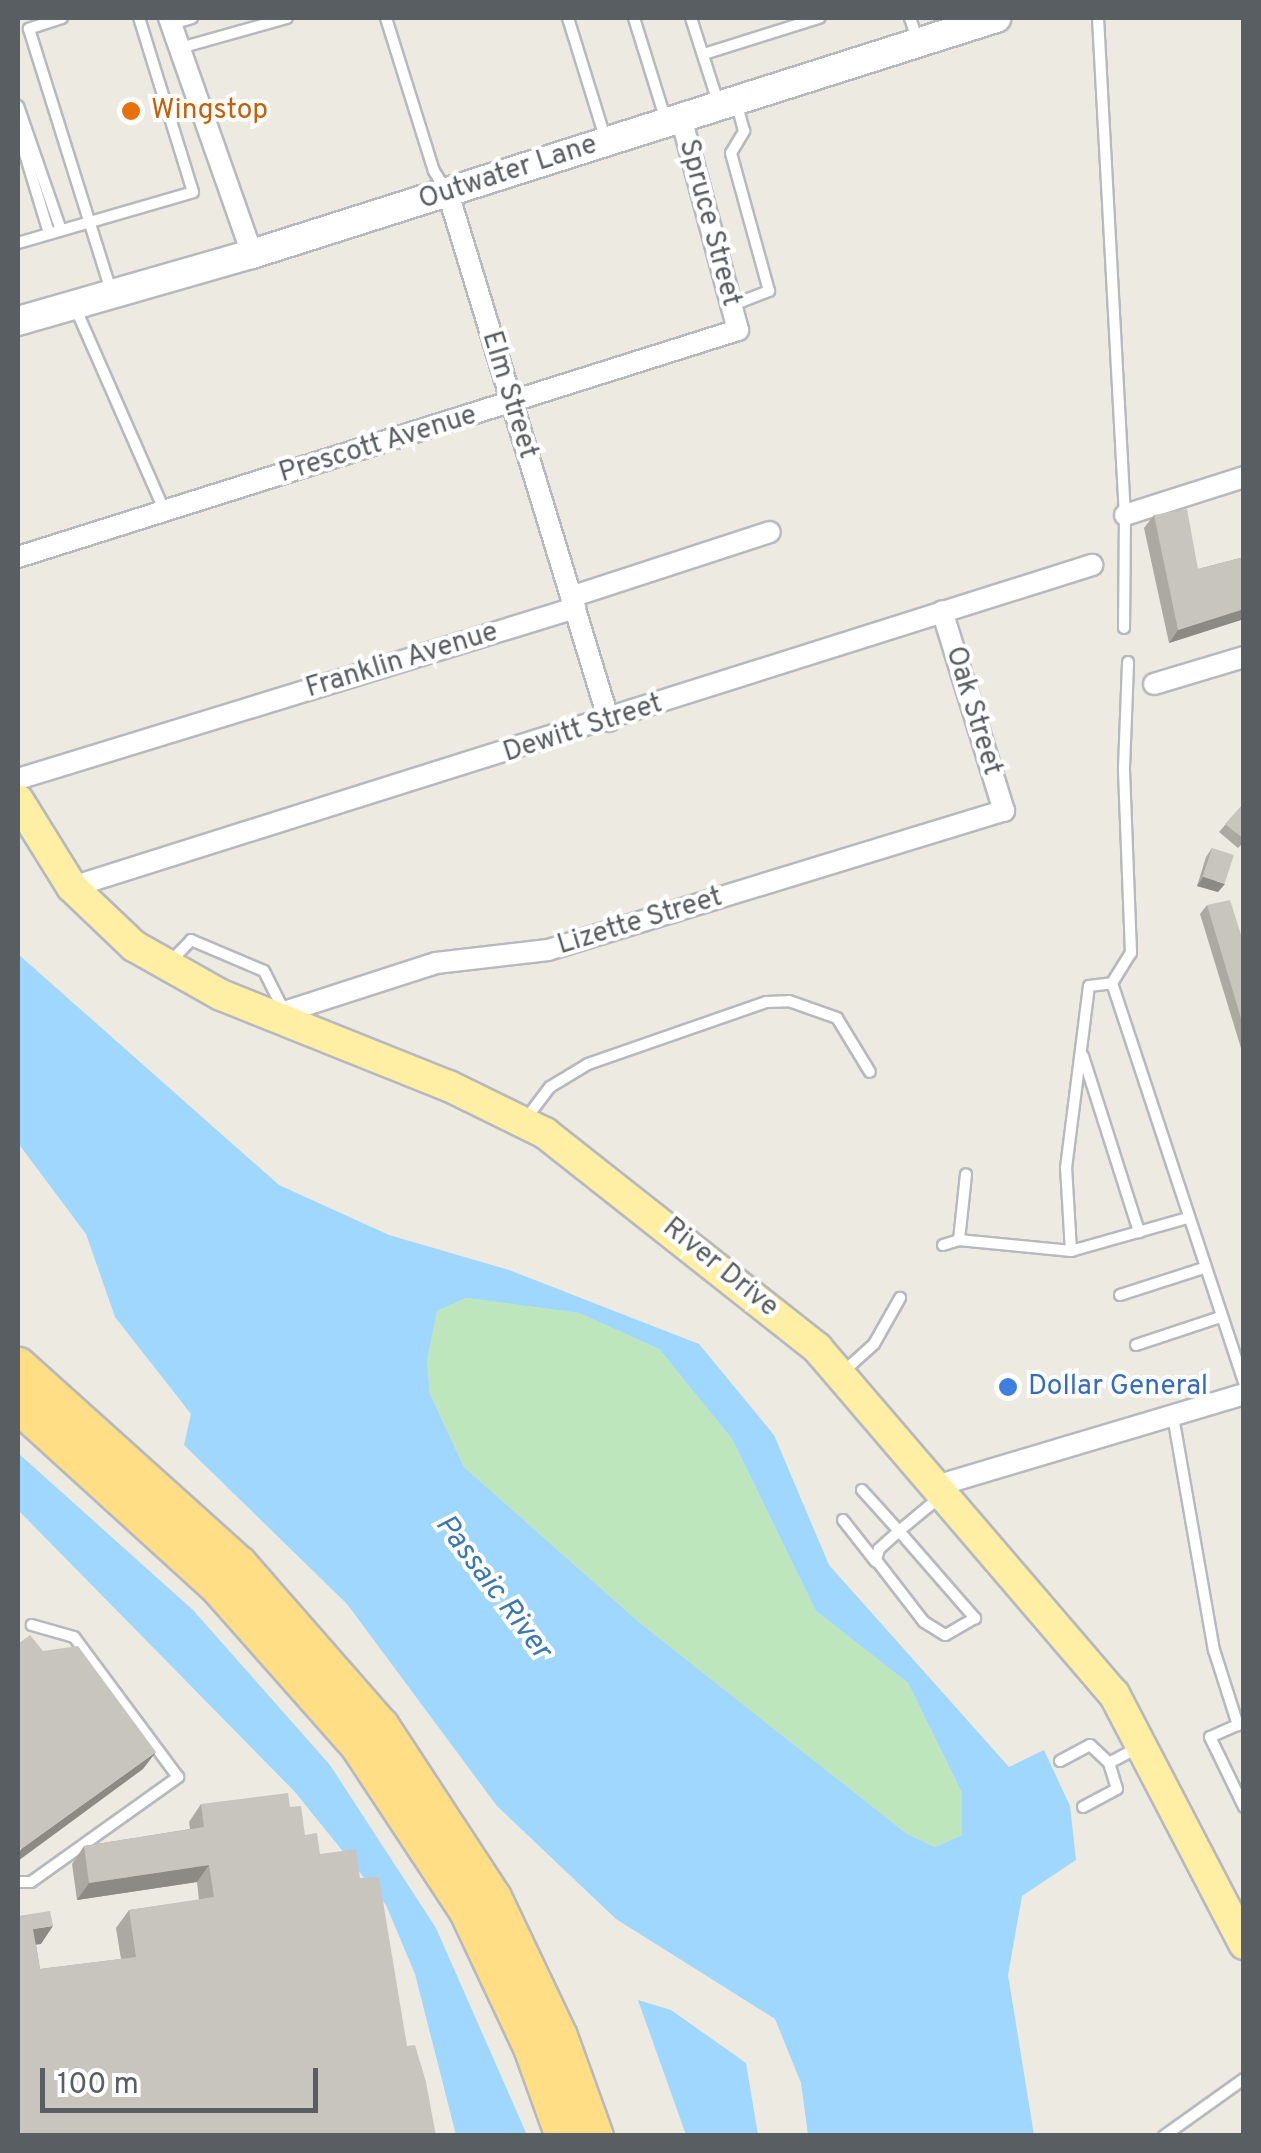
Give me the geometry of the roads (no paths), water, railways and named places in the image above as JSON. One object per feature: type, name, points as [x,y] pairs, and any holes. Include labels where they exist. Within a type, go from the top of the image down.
[{"type":"highway","points":[[18,1343],[143,1458],[415,1826],[489,1955],[563,2136]]},
{"type":"highway","points":[[18,1364],[228,1575]]},
{"type":"highway","points":[[18,1405],[228,1575],[348,1683],[467,1852],[538,1989],[595,2136]]},
{"type":"highway","points":[[18,1425],[228,1575]]},
{"type":"main road","name":"River Drive","points":[[18,800],[72,887],[166,966],[524,1121],[737,1279],[840,1374],[1074,1642],[1144,1744],[1244,1944]]},
{"type":"street","name":"Outwater Lane","points":[[18,320],[252,254],[728,104],[914,30],[996,18]]},
{"type":"street","points":[[177,20],[180,48],[252,254]]},
{"type":"street","name":"Spruce Street","points":[[673,120],[714,223],[738,330]]},
{"type":"street","name":"Elm Street","points":[[448,193],[609,722]]},
{"type":"street","name":"Prescott Avenue","points":[[18,556],[738,330]]},
{"type":"street","points":[[1125,515],[1244,477]]},
{"type":"street","name":"Franklin Avenue","points":[[18,779],[573,602],[770,532]]},
{"type":"street","name":"Dewitt Street","points":[[72,887],[609,722],[1092,565]]},
{"type":"street","name":"Oak Street","points":[[942,612],[1004,812]]},
{"type":"street","points":[[1154,684],[1244,656]]},
{"type":"street","name":"Lizette Street","points":[[278,1014],[436,964],[548,950],[1004,812]]},
{"type":"street","points":[[939,1490],[1244,1394]]},
{"type":"lane","points":[[62,18],[23,31],[112,294]]},
{"type":"lane","points":[[18,244],[193,192],[139,18]]},
{"type":"lane","points":[[180,48],[287,18]]},
{"type":"lane","points":[[386,18],[434,171],[448,193]]},
{"type":"lane","points":[[568,18],[606,141]]},
{"type":"lane","points":[[634,18],[673,120]]},
{"type":"lane","points":[[691,18],[704,54],[744,132],[731,153],[770,291],[730,306]]},
{"type":"lane","points":[[704,54],[819,18]]},
{"type":"lane","points":[[1098,18],[1125,515],[1124,628]]},
{"type":"lane","points":[[18,106],[55,232]]},
{"type":"lane","points":[[18,132],[55,232]]},
{"type":"lane","points":[[74,304],[98,374],[139,442],[164,511]]},
{"type":"lane","points":[[1071,1251],[1066,1168],[1090,986],[1112,983],[1131,953],[1124,768],[1128,662]]},
{"type":"lane","points":[[1112,983],[1244,1383]]},
{"type":"lane","points":[[524,1121],[550,1088],[588,1064],[766,1002],[790,1001],[837,1018],[870,1072]]},
{"type":"lane","points":[[1081,1050],[1139,1232]]},
{"type":"lane","points":[[958,1240],[966,1174]]},
{"type":"lane","points":[[943,1245],[958,1240],[1071,1251],[1188,1218]]},
{"type":"lane","points":[[1120,1295],[1204,1268]]},
{"type":"lane","points":[[840,1374],[874,1344],[900,1298]]},
{"type":"lane","points":[[1136,1344],[1220,1317]]},
{"type":"lane","points":[[1173,1415],[1214,1650],[1241,1723],[1210,1738],[1244,1806]]},
{"type":"lane","points":[[843,1520],[933,1631],[958,1632],[974,1618],[862,1490]]},
{"type":"lane","points":[[876,1562],[878,1549],[939,1490]]},
{"type":"lane","points":[[18,1882],[31,1882],[178,1777],[74,1637],[32,1625]]},
{"type":"lane","points":[[1110,1763],[1144,1744]]},
{"type":"lane","points":[[1060,1760],[1090,1745],[1110,1763],[1117,1789],[1083,1807]]},
{"type":"lane","points":[[1164,2136],[1244,2080]]},
{"type":"water","name":"Passaic River","points":[[18,954],[279,1185],[389,1235],[509,1270],[699,1344],[774,1435],[829,1565],[1009,1767],[1044,1750],[1070,1806],[1076,1860],[1022,1896],[1008,1975],[1034,2135],[808,2135],[801,2083],[775,2019],[616,1919],[497,1806],[347,1604],[184,1445],[191,1414],[115,1317],[86,1234],[18,1143]],"holes":[[[466,1298],[579,1313],[659,1349],[732,1439],[816,1611],[908,1683],[962,1793],[962,1835],[935,1847],[907,1834],[640,1623],[464,1467],[430,1394],[427,1361],[437,1311]]]},
{"type":"water","points":[[18,1453],[193,1610],[330,1765],[436,1928],[527,2135],[456,2135],[415,1974],[386,1905],[295,1792],[18,1510]]},
{"type":"water","points":[[638,2000],[671,2010],[746,2063],[758,2135],[686,2135]]},
{"type":"place","name":"Wingstop","points":[[131,111]]},
{"type":"place","name":"Dollar General","points":[[1008,1387]]}]
